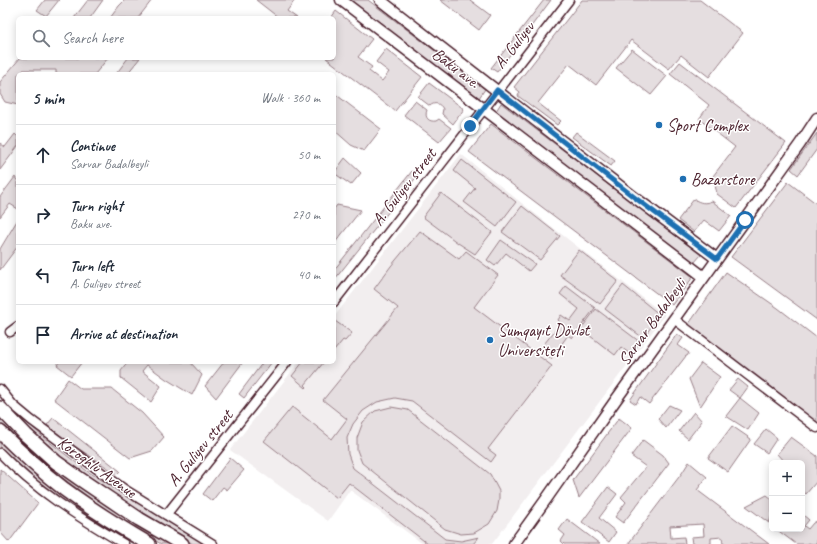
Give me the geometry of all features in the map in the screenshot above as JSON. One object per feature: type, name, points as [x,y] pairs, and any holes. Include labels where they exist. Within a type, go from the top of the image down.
[{"type":"main road","name":"Koroghlu Avenue","points":[[0,408],[26,435],[56,462],[140,519],[182,544]]},
{"type":"main road","name":"Koroghlu Avenue","points":[[0,432],[24,456],[64,489],[106,518],[149,544]]},
{"type":"street","name":"Baku ave.","points":[[340,0],[704,277]]},
{"type":"street","name":"Baku ave.","points":[[380,0],[634,197],[717,259]]},
{"type":"street","name":"A. Guliyev","points":[[497,90],[569,0]]},
{"type":"street","name":"A. Guliyev street","points":[[336,299],[497,90]]},
{"type":"street","name":"Sarvar Badalbeyli","points":[[514,544],[800,144],[817,118]]},
{"type":"street","points":[[674,319],[817,428]]},
{"type":"street","points":[[10,332],[16,328]]},
{"type":"street","name":"A. Guliyev street","points":[[166,515],[285,364]]},
{"type":"street","points":[[0,388],[14,405],[31,420],[124,489],[213,544]]},
{"type":"street","points":[[0,453],[13,467],[50,496],[97,528],[124,544]]},
{"type":"shaded area","points":[[45,0],[59,0],[46,16],[37,10]]},
{"type":"shaded area","points":[[88,0],[103,0],[91,16],[76,16]]},
{"type":"shaded area","points":[[125,0],[152,0],[140,16],[112,16]]},
{"type":"shaded area","points":[[256,0],[295,0],[287,11],[294,16],[276,16]]},
{"type":"shaded area","points":[[350,0],[368,0],[485,89],[479,98]]},
{"type":"shaded area","points":[[440,0],[470,0],[490,15],[479,30]]},
{"type":"shaded area","points":[[544,0],[551,0],[497,72],[491,68]]},
{"type":"shaded area","points":[[582,0],[700,0],[743,33],[709,77],[681,55],[669,69],[631,40],[596,85],[569,64],[538,103],[561,121],[557,125],[518,96],[520,92],[514,87]]},
{"type":"shaded area","points":[[336,11],[372,39],[358,57],[372,67],[369,71],[382,81],[389,72],[376,62],[386,49],[422,77],[395,111],[329,60],[336,60],[336,16],[332,16]]},
{"type":"shaded area","points":[[632,49],[667,76],[651,95],[616,68]]},
{"type":"shaded area","points":[[18,60],[106,60],[97,72],[23,70],[23,72],[16,72],[16,105],[5,102],[0,94],[0,82]]},
{"type":"shaded area","points":[[126,60],[138,60],[129,72],[118,72]]},
{"type":"shaded area","points":[[680,62],[786,143],[736,208],[717,194],[715,185],[710,180],[735,147],[699,119],[709,105],[670,74]]},
{"type":"shaded area","points":[[429,83],[464,109],[453,124],[442,114],[443,109],[439,104],[430,106],[418,97]]},
{"type":"shaded area","points":[[336,95],[381,129],[364,151],[351,145],[336,132]]},
{"type":"shaded area","points":[[415,101],[427,110],[426,115],[429,120],[436,121],[439,119],[451,128],[439,142],[404,115]]},
{"type":"shaded area","points":[[501,103],[701,255],[694,263],[496,111]]},
{"type":"shaded area","points":[[491,124],[693,277],[672,305],[469,152]]},
{"type":"shaded area","points":[[576,132],[615,161],[611,166],[572,137]]},
{"type":"shaded area","points":[[817,133],[817,149],[798,175],[791,169]]},
{"type":"shaded area","points":[[15,134],[16,149],[0,170],[0,143],[5,147]]},
{"type":"shaded area","name":"Sumqayıt Dövlət Universiteti","points":[[461,154],[665,315],[492,544],[423,544],[350,490],[328,521],[230,450],[297,364],[336,364],[336,314]]},
{"type":"shaded area","points":[[345,158],[361,173],[351,185],[336,174],[336,170]]},
{"type":"shaded area","points":[[462,160],[516,202],[497,227],[464,202],[475,188],[454,171]]},
{"type":"shaded area","points":[[412,171],[418,175],[336,278],[336,267]]},
{"type":"shaded area","points":[[15,177],[16,208],[10,204],[0,217],[0,197]]},
{"type":"shaded area","points":[[788,182],[817,204],[817,320],[731,257]]},
{"type":"shaded area","points":[[441,193],[492,232],[475,254],[423,217]]},
{"type":"shaded area","points":[[694,199],[703,203],[712,201],[731,216],[719,231],[704,220],[694,232],[678,220]]},
{"type":"shaded area","points":[[337,205],[361,210],[336,241]]},
{"type":"shaded area","points":[[522,206],[560,236],[540,260],[502,232]]},
{"type":"shaded area","points":[[16,222],[16,249],[0,270],[0,249]]},
{"type":"shaded area","points":[[420,231],[459,259],[466,251],[498,275],[474,307],[552,366],[488,449],[496,455],[491,462],[412,401],[395,398],[377,402],[363,411],[353,424],[347,438],[348,454],[353,468],[445,539],[461,541],[479,537],[473,544],[428,544],[349,483],[337,498],[264,441],[292,407],[332,439],[347,419],[323,400],[398,308],[374,289]]},
{"type":"shaded area","points":[[501,240],[535,264],[529,271],[506,253],[495,266],[487,260]]},
{"type":"shaded area","points":[[579,250],[618,281],[600,304],[560,275]]},
{"type":"shaded area","points":[[726,272],[778,308],[817,338],[817,424],[688,325]]},
{"type":"shaded area","points":[[623,285],[660,315],[643,338],[605,309]]},
{"type":"shaded area","points":[[566,286],[595,308],[572,338],[568,335],[551,359],[540,349],[561,323],[558,320],[561,315],[570,321],[579,309],[560,294]]},
{"type":"shaded area","points":[[596,309],[640,342],[630,354],[621,347],[615,355],[581,329]]},
{"type":"shaded area","points":[[336,322],[352,333],[345,341],[343,340],[336,349]]},
{"type":"shaded area","points":[[677,334],[683,338],[678,345],[689,353],[649,404],[640,397],[636,404],[630,400]]},
{"type":"shaded area","points":[[701,363],[720,377],[700,407],[689,379]]},
{"type":"shaded area","points":[[58,364],[80,364],[71,376]]},
{"type":"shaded area","points":[[126,364],[192,364],[202,375],[192,395],[147,365],[142,371],[161,386],[151,402],[121,378],[121,371]]},
{"type":"shaded area","points":[[222,364],[242,364],[216,398],[205,386]]},
{"type":"shaded area","points":[[262,364],[270,364],[244,398],[239,394]]},
{"type":"shaded area","points":[[301,364],[322,364],[305,385],[307,387],[306,388],[292,376]]},
{"type":"shaded area","points":[[68,379],[81,389],[112,389],[142,413],[164,437],[152,451],[130,458],[54,399]]},
{"type":"shaded area","points":[[738,379],[748,387],[740,398],[729,390]]},
{"type":"shaded area","points":[[740,398],[759,413],[748,430],[726,416]]},
{"type":"shaded area","points":[[6,403],[43,437],[87,471],[205,544],[193,544],[83,475],[29,431],[12,414]]},
{"type":"shaded area","points":[[669,405],[680,410],[666,428],[658,419]]},
{"type":"shaded area","points":[[391,407],[408,410],[490,474],[499,491],[499,500],[497,511],[489,524],[474,533],[461,534],[445,529],[362,463],[357,450],[357,438],[363,422],[375,411]]},
{"type":"shaded area","points":[[694,412],[702,421],[688,439],[679,431]]},
{"type":"shaded area","points":[[0,417],[172,544],[161,544],[102,507],[36,458],[0,424]]},
{"type":"shaded area","points":[[53,418],[120,471],[117,474],[73,445],[47,425]]},
{"type":"shaded area","points":[[619,418],[632,428],[579,498],[573,480]]},
{"type":"shaded area","points":[[732,426],[751,439],[728,472],[708,458]]},
{"type":"shaded area","points":[[766,429],[777,438],[767,453],[754,444]]},
{"type":"shaded area","points":[[791,437],[817,456],[817,481],[806,494],[805,460],[782,460],[777,454]]},
{"type":"shaded area","points":[[0,440],[140,544],[133,544],[99,523],[38,481],[0,447]]},
{"type":"shaded area","points":[[643,440],[663,455],[669,463],[623,523],[615,517],[626,502],[621,497],[646,467],[631,456]]},
{"type":"shaded area","points":[[230,458],[244,470],[227,490],[223,487],[212,501],[203,494]]},
{"type":"shaded area","points":[[689,462],[707,477],[697,490],[769,544],[723,544],[722,537],[711,538],[711,544],[692,544],[691,537],[704,536],[703,524],[670,526],[671,538],[684,537],[685,544],[628,544]]},
{"type":"shaded area","points":[[0,469],[38,503],[9,542],[0,532]]},
{"type":"shaded area","points":[[608,487],[617,494],[599,518],[616,532],[609,542],[582,522]]},
{"type":"shaded area","points":[[767,495],[769,497],[769,523],[746,506]]},
{"type":"shaded area","points":[[805,517],[809,520],[805,525]]},
{"type":"shaded area","points":[[567,519],[600,544],[564,544],[561,541],[565,535],[559,530]]},
{"type":"shaded area","points":[[817,521],[817,544],[796,544],[780,532],[805,532],[805,527],[808,529]]},
{"type":"place","name":"Sport Complex","points":[[659,125]]},
{"type":"place","name":"Bazarstore","points":[[683,179]]},
{"type":"place","name":"Sumqayıt Dövlət Universiteti","points":[[490,340]]},
{"type":"route","points":[[470,126],[497,90],[634,197],[717,259],[745,220]]}]
